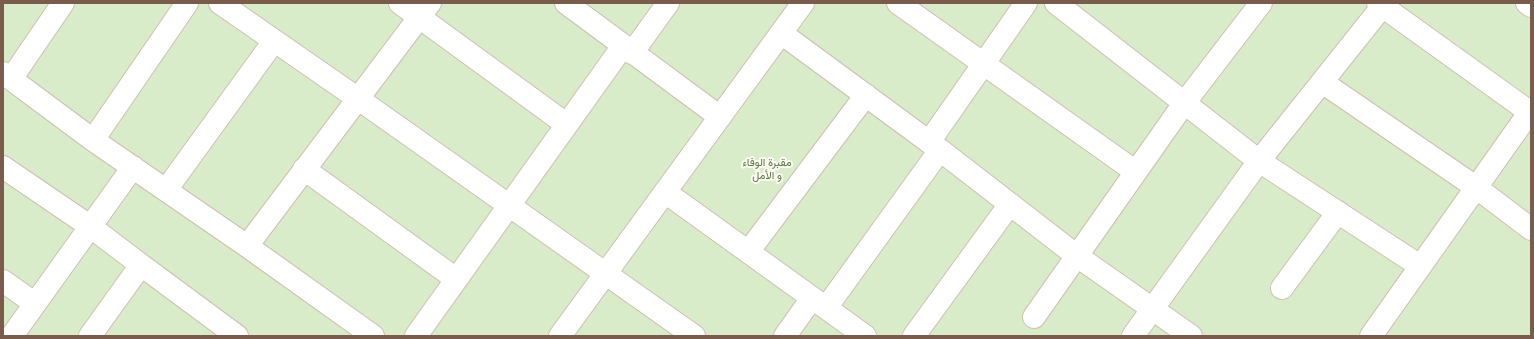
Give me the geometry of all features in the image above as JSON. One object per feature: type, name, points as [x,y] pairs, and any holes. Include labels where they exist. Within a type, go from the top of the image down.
[{"type":"lane","points":[[63,3],[7,76],[93,140],[247,246],[373,336]]},
{"type":"lane","points":[[93,140],[187,3]]},
{"type":"lane","points":[[400,3],[425,10],[566,124]]},
{"type":"lane","points":[[566,3],[720,117]]},
{"type":"lane","points":[[416,336],[566,124],[668,3]]},
{"type":"lane","points":[[560,336],[803,3]]},
{"type":"lane","points":[[898,3],[1136,172]]},
{"type":"lane","points":[[785,336],[819,303],[935,146],[984,64],[1026,3]]},
{"type":"lane","points":[[1056,3],[1259,161],[1420,266]]},
{"type":"lane","points":[[1034,317],[1185,102],[1260,3]]},
{"type":"lane","points":[[1527,3],[1531,6]]},
{"type":"lane","points":[[224,4],[274,41],[694,336]]},
{"type":"lane","points":[[1133,336],[1259,161],[1382,4],[1530,112],[1371,336]]},
{"type":"lane","points":[[247,246],[357,98],[425,10]]},
{"type":"lane","points":[[781,33],[935,146],[1077,256],[1191,336]]},
{"type":"lane","points":[[166,190],[274,41]]},
{"type":"lane","points":[[1322,82],[1477,188],[1531,229]]},
{"type":"lane","points":[[748,252],[866,96]]},
{"type":"lane","points":[[3,167],[91,227],[237,336]]},
{"type":"lane","points":[[12,336],[34,303],[91,227],[133,167]]},
{"type":"lane","points":[[304,169],[456,279]]},
{"type":"lane","points":[[665,192],[865,336]]},
{"type":"lane","points":[[914,336],[1010,204]]},
{"type":"lane","points":[[1282,288],[1338,212]]},
{"type":"lane","points":[[90,336],[141,265]]},
{"type":"lane","points":[[3,281],[34,303]]},
{"type":"green space","name":"مقبرة الوفاء و الأمل","points":[[3,3],[1531,3],[1531,336],[3,336]]}]
